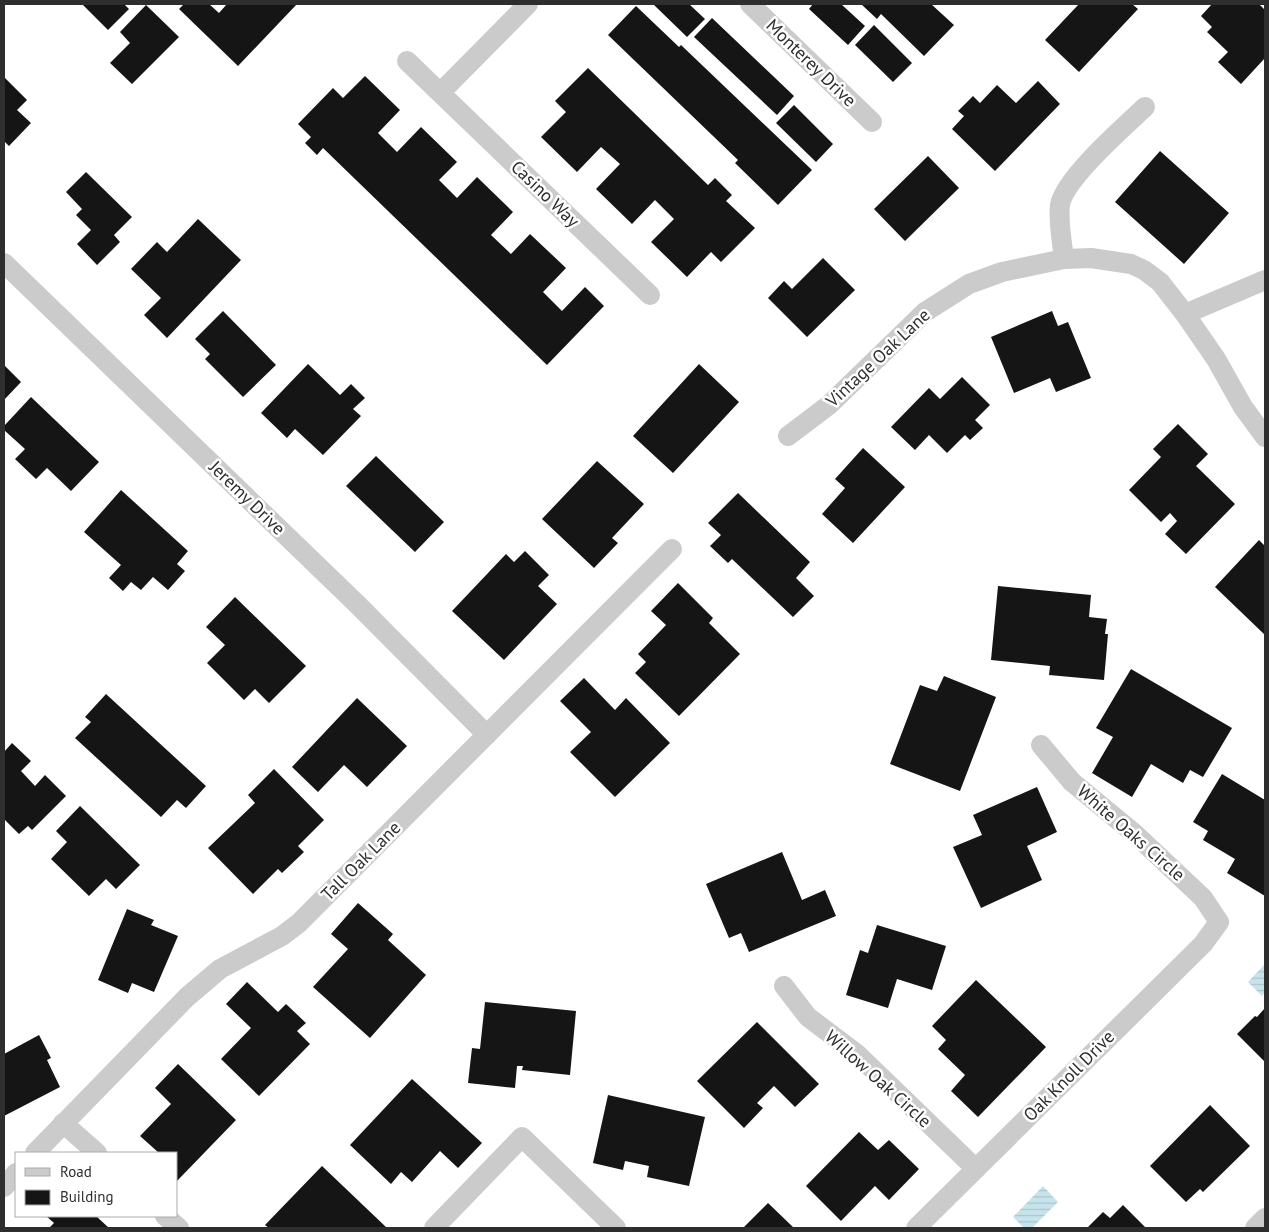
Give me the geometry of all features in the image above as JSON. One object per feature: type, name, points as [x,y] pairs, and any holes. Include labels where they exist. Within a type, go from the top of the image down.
[{"type":"street","points":[[440,93],[528,4]]},
{"type":"street","name":"Monterey Drive","points":[[750,4],[872,122]]},
{"type":"street","name":"Casino Way","points":[[407,61],[650,295]]},
{"type":"street","points":[[1064,259],[1060,203],[1071,183],[1098,152],[1145,107]]},
{"type":"street","name":"Vintage Oak Lane","points":[[788,436],[829,404],[925,312],[969,284],[1002,272],[1064,259],[1091,258],[1131,264],[1144,270],[1160,282],[1216,359],[1244,407],[1265,437]]},
{"type":"street","name":"Jeremy Drive","points":[[4,263],[352,600],[487,735]]},
{"type":"street","points":[[1185,314],[1265,280]]},
{"type":"street","name":"Tall Oak Lane","points":[[36,1152],[63,1122],[193,992],[220,969],[282,936],[299,923],[672,548]]},
{"type":"street","name":"White Oaks Circle","points":[[1041,745],[1072,782],[1135,834],[1203,898],[1219,922]]},
{"type":"street","name":"Oak Knoll Drive","points":[[916,1228],[1203,944],[1219,922]]},
{"type":"street","name":"Willow Oak Circle","points":[[784,986],[808,1017],[857,1054],[976,1169]]},
{"type":"street","points":[[63,1122],[96,1152]]},
{"type":"street","points":[[434,1228],[522,1137],[616,1228]]},
{"type":"street","points":[[4,1187],[15,1174]]},
{"type":"street","points":[[166,1217],[179,1228]]},
{"type":"street","points":[[1255,1228],[1265,1218]]},
{"type":"water","points":[[1265,964],[1265,992],[1262,996],[1248,982]]},
{"type":"water","points":[[1043,1186],[1058,1202],[1032,1228],[1024,1228],[1013,1217]]},
{"type":"building","points":[[82,4],[124,4],[129,9],[108,30]]},
{"type":"building","points":[[184,4],[209,4],[219,13],[227,4],[297,4],[238,66],[179,9]]},
{"type":"building","points":[[653,4],[689,4],[705,19],[687,37]]},
{"type":"building","points":[[813,4],[841,4],[865,26],[848,45],[809,9]]},
{"type":"building","points":[[861,4],[931,4],[954,25],[924,56],[881,14],[877,19]]},
{"type":"building","points":[[1079,4],[1132,4],[1138,9],[1079,72],[1045,40]]},
{"type":"building","points":[[1212,4],[1259,4],[1265,10],[1265,58],[1241,84],[1218,62],[1228,52],[1207,32],[1212,27],[1201,16]]},
{"type":"building","points":[[146,5],[179,37],[132,84],[110,63],[130,43],[120,32]]},
{"type":"building","points":[[636,6],[679,47],[681,45],[812,170],[778,205],[735,163],[738,160],[608,35]]},
{"type":"building","points":[[712,18],[794,96],[777,115],[694,37]]},
{"type":"building","points":[[874,25],[912,63],[893,82],[855,45]]},
{"type":"building","points":[[588,68],[708,185],[715,178],[732,195],[726,201],[755,228],[721,262],[711,252],[687,277],[651,242],[674,219],[655,200],[632,224],[596,189],[620,164],[601,147],[577,172],[541,137],[566,112],[555,101]]},
{"type":"building","points":[[365,76],[400,110],[378,133],[397,152],[421,127],[457,162],[439,180],[457,198],[477,177],[513,212],[491,235],[511,254],[530,234],[566,268],[543,292],[562,311],[585,287],[604,306],[547,365],[323,148],[317,155],[305,143],[311,137],[298,124],[333,88],[343,98]]},
{"type":"building","points":[[4,77],[27,100],[17,110],[31,123],[9,146],[4,141]]},
{"type":"building","points":[[1038,81],[1060,104],[995,171],[952,129],[964,116],[958,111],[973,96],[980,103],[997,85],[1016,103]]},
{"type":"building","points":[[794,105],[833,144],[816,162],[776,123]]},
{"type":"building","points":[[1160,151],[1229,213],[1184,264],[1115,202]]},
{"type":"building","points":[[928,156],[959,188],[905,241],[874,209]]},
{"type":"building","points":[[86,172],[132,217],[114,235],[120,242],[97,265],[77,244],[91,230],[76,215],[82,209],[66,192]]},
{"type":"building","points":[[198,219],[241,260],[167,338],[144,315],[161,298],[131,269],[157,242],[167,252]]},
{"type":"building","points":[[823,258],[855,290],[807,337],[768,298],[784,281],[792,289]]},
{"type":"building","points":[[223,311],[276,365],[243,397],[205,359],[210,354],[195,339]]},
{"type":"building","points":[[1052,311],[1058,326],[1068,322],[1091,378],[1056,392],[1050,378],[1014,393],[991,337]]},
{"type":"building","points":[[308,364],[340,395],[351,384],[365,398],[353,409],[361,416],[323,455],[295,429],[287,438],[261,413]]},
{"type":"building","points":[[699,364],[739,402],[673,473],[633,436]]},
{"type":"building","points":[[4,365],[21,382],[4,400]]},
{"type":"building","points":[[962,377],[990,405],[975,420],[983,428],[970,440],[965,435],[947,453],[929,435],[915,450],[891,427],[929,388],[940,399]]},
{"type":"building","points":[[31,397],[99,462],[71,491],[47,468],[36,479],[15,459],[25,449],[4,430],[4,426]]},
{"type":"building","points":[[1178,424],[1208,454],[1196,466],[1235,504],[1186,554],[1165,534],[1177,521],[1170,513],[1161,522],[1129,490],[1161,457],[1153,449]]},
{"type":"building","points":[[863,448],[905,487],[853,543],[822,514],[845,488],[835,479]]},
{"type":"building","points":[[376,456],[444,522],[415,552],[346,486]]},
{"type":"building","points":[[597,461],[644,504],[612,538],[618,543],[594,568],[542,519]]},
{"type":"building","points":[[121,490],[188,551],[177,564],[185,571],[168,590],[153,577],[141,590],[131,582],[123,591],[109,578],[121,565],[84,532]]},
{"type":"building","points":[[738,493],[810,562],[796,578],[814,596],[793,617],[732,559],[728,563],[710,546],[721,535],[708,523]]},
{"type":"building","points":[[1259,540],[1265,546],[1265,635],[1215,587]]},
{"type":"building","points":[[525,551],[549,575],[538,586],[557,604],[504,660],[452,611],[506,554],[514,562]]},
{"type":"building","points":[[678,583],[713,618],[709,623],[740,654],[679,716],[635,673],[646,662],[638,654],[666,625],[651,611]]},
{"type":"building","points":[[998,586],[1091,595],[1089,617],[1107,619],[1105,634],[1108,634],[1104,680],[1049,675],[1050,666],[991,660]]},
{"type":"building","points":[[235,597],[306,666],[269,703],[255,689],[244,700],[207,663],[225,645],[206,627]]},
{"type":"building","points":[[1131,669],[1232,728],[1203,777],[1190,770],[1183,783],[1151,764],[1132,797],[1092,773],[1113,737],[1096,728]]},
{"type":"building","points":[[944,676],[996,697],[960,791],[890,764],[920,685],[937,691]]},
{"type":"building","points":[[584,678],[615,710],[626,698],[670,743],[615,797],[570,752],[591,732],[560,701]]},
{"type":"building","points":[[106,694],[206,786],[186,808],[177,800],[161,817],[75,738],[91,722],[85,717]]},
{"type":"building","points":[[357,698],[407,746],[367,787],[344,765],[318,792],[292,767]]},
{"type":"building","points":[[12,743],[31,761],[21,771],[35,786],[45,775],[66,796],[32,830],[28,826],[19,834],[4,819],[4,752]]},
{"type":"building","points":[[274,769],[324,820],[298,846],[304,852],[282,873],[278,869],[253,894],[208,848],[255,803],[248,795]]},
{"type":"building","points":[[1222,774],[1265,800],[1265,896],[1227,873],[1235,859],[1203,840],[1208,831],[1193,822]]},
{"type":"building","points":[[1037,787],[1057,832],[1027,846],[1042,880],[981,908],[953,847],[982,835],[973,815]]},
{"type":"building","points":[[80,806],[140,865],[116,889],[106,879],[89,896],[51,859],[67,842],[56,831]]},
{"type":"building","points":[[782,852],[802,900],[825,890],[836,916],[749,952],[741,933],[729,938],[706,884]]},
{"type":"building","points":[[358,903],[393,934],[388,940],[426,975],[370,1038],[313,987],[348,949],[331,934]]},
{"type":"building","points":[[127,909],[154,920],[151,925],[178,936],[154,992],[132,983],[128,993],[98,980]]},
{"type":"building","points":[[877,925],[946,946],[932,990],[897,979],[888,1008],[846,995],[860,950],[868,953]]},
{"type":"building","points":[[976,980],[1046,1047],[978,1117],[951,1091],[965,1075],[938,1049],[946,1040],[932,1026]]},
{"type":"building","points":[[247,982],[278,1012],[286,1004],[306,1023],[297,1031],[310,1044],[259,1096],[221,1059],[251,1028],[226,1004]]},
{"type":"building","points":[[485,1002],[576,1011],[570,1075],[522,1070],[523,1066],[517,1066],[515,1088],[468,1083],[472,1048],[480,1049]]},
{"type":"building","points":[[1265,1008],[1265,1062],[1237,1034]]},
{"type":"building","points":[[757,1022],[819,1084],[795,1107],[774,1086],[757,1103],[763,1108],[744,1128],[697,1081]]},
{"type":"building","points":[[39,1035],[51,1058],[47,1060],[60,1087],[4,1116],[4,1054]]},
{"type":"building","points":[[178,1064],[236,1120],[178,1180],[178,1152],[158,1152],[140,1136],[171,1104],[155,1088]]},
{"type":"building","points":[[412,1079],[482,1143],[458,1168],[440,1151],[412,1182],[401,1172],[391,1184],[350,1145]]},
{"type":"building","points":[[608,1095],[705,1117],[689,1186],[647,1177],[649,1166],[625,1161],[623,1170],[593,1163]]},
{"type":"building","points":[[1210,1105],[1250,1146],[1203,1192],[1200,1189],[1186,1202],[1150,1166]]},
{"type":"building","points":[[859,1132],[878,1150],[889,1140],[919,1169],[889,1200],[875,1186],[841,1221],[806,1186]]},
{"type":"building","points":[[322,1166],[387,1228],[269,1228],[265,1225]]},
{"type":"building","points":[[768,1203],[794,1228],[743,1228]]},
{"type":"building","points":[[1123,1205],[1146,1228],[1087,1228],[1103,1212],[1110,1218]]},
{"type":"building","points":[[47,1217],[97,1217],[109,1228],[49,1228],[54,1223]]}]
